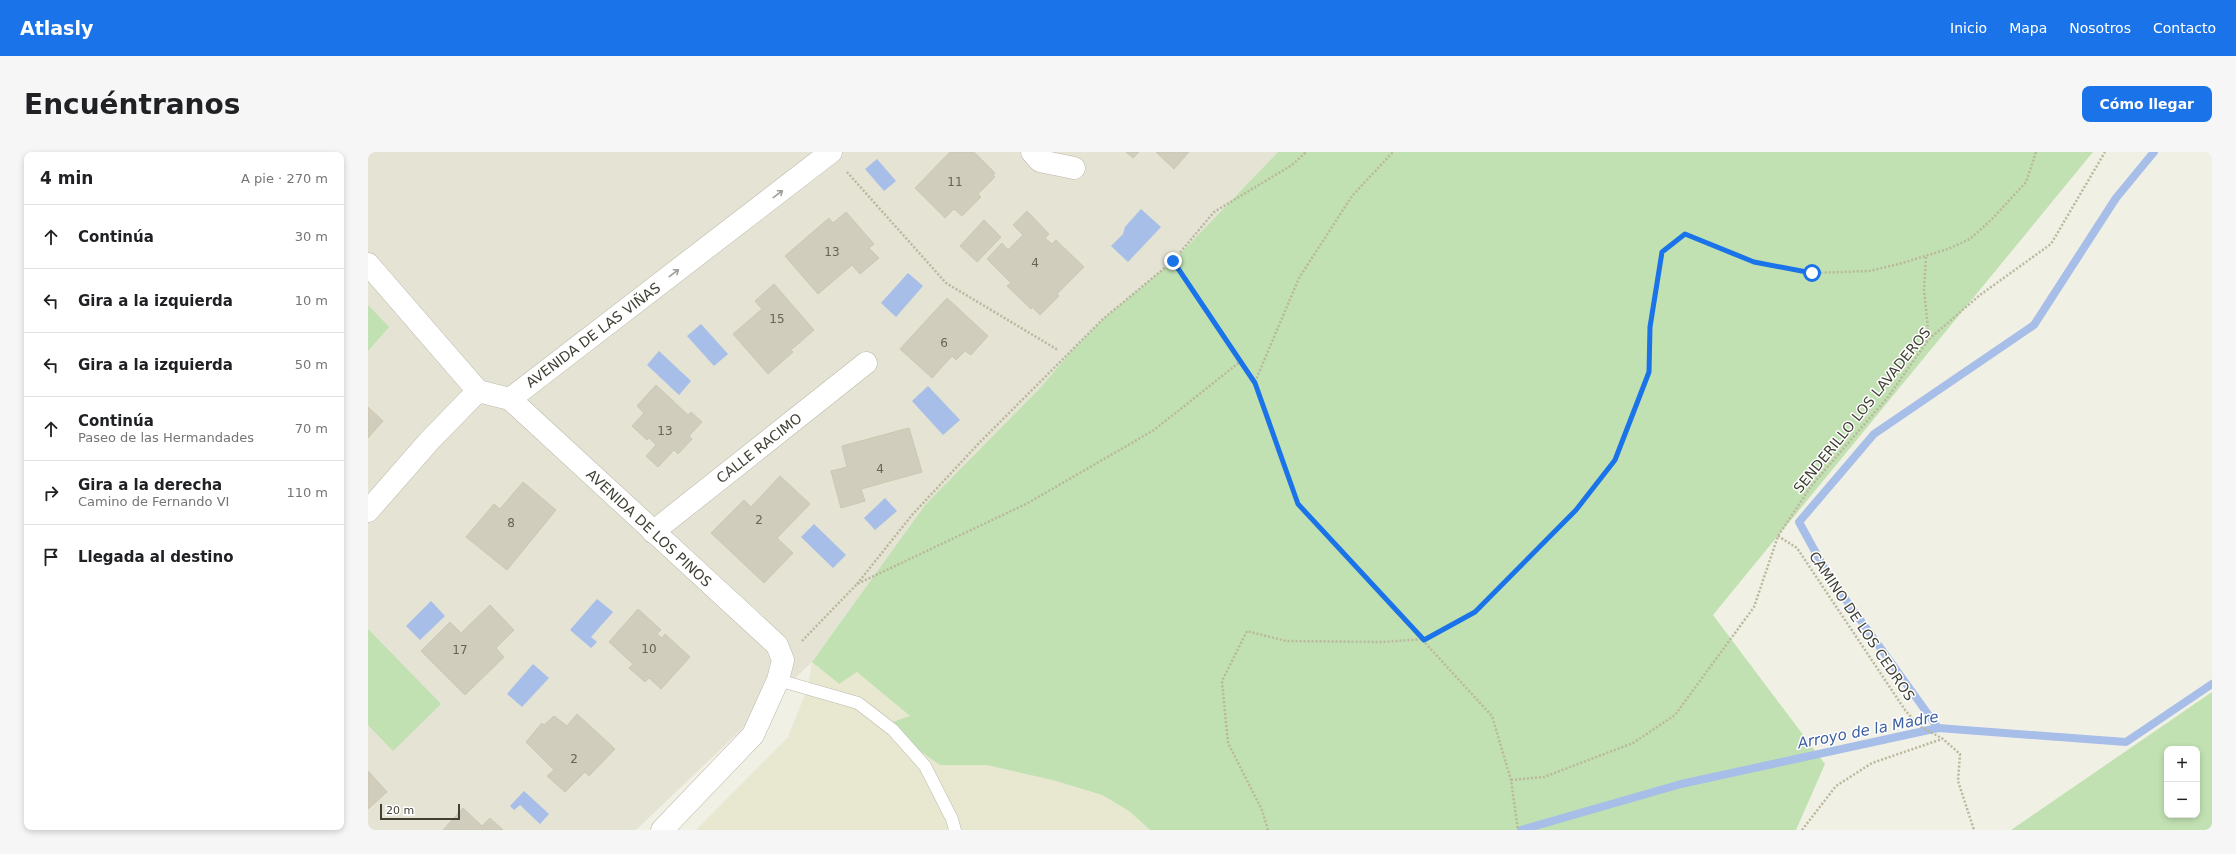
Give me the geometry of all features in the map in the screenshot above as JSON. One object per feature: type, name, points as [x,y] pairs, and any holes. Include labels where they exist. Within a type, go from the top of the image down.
[{"type":"street","points":[[1032,152],[1040,161],[1074,168]]},
{"type":"street","name":"AVENIDA DE LAS VIÑAS","points":[[510,399],[824,154]]},
{"type":"street","points":[[368,264],[478,391],[510,399]]},
{"type":"street","name":"CALLE RACIMO","points":[[653,532],[866,363]]},
{"type":"street","points":[[368,511],[431,439],[478,391]]},
{"type":"street","name":"AVENIDA DE LOS PINOS","points":[[510,399],[777,645],[781,670]]},
{"type":"street","points":[[662,830],[753,735],[781,670]]},
{"type":"lane","points":[[781,670],[858,703],[893,730],[925,766],[952,819],[955,830]]},
{"type":"path","points":[[807,636],[857,584],[912,515],[979,443],[1103,319],[1173,261],[1214,212],[1292,165],[1306,152]]},
{"type":"path","points":[[1255,383],[1299,278],[1352,196],[1394,152]]},
{"type":"path","points":[[1268,830],[1262,810],[1246,782],[1228,743],[1222,681],[1247,631],[1286,641],[1383,642],[1424,640],[1475,612],[1576,510],[1615,460],[1649,372],[1650,327],[1662,252],[1685,234],[1754,262],[1812,273],[1869,271],[1926,257],[1970,239],[1992,219],[2026,182],[2036,152]]},
{"type":"path","name":"SENDERILLO LOS LAVADEROS","points":[[1511,780],[1544,777],[1633,743],[1675,715],[1754,607],[1778,536],[1812,485],[1888,397],[1929,339],[1980,295],[2051,244],[2105,152]]},
{"type":"path","points":[[847,172],[946,283],[1058,350]]},
{"type":"path","points":[[1926,257],[1924,289],[1929,339]]},
{"type":"path","points":[[1173,261],[1255,383],[1298,504],[1492,716],[1511,780],[1518,830]]},
{"type":"path","points":[[857,584],[1028,503],[1154,430],[1241,361]]},
{"type":"path","name":"CAMINO DE LOS CEDROS","points":[[1778,536],[1797,548],[1905,710],[1918,725],[1943,739],[1960,754],[1958,781],[1974,830]]},
{"type":"path","points":[[1802,830],[1836,786],[1872,763],[1943,739]]},
{"type":"shaded area","points":[[368,152],[1278,152],[1173,261],[1103,319],[1068,355],[1040,388],[925,505],[812,662],[636,830],[368,830]]},
{"type":"shaded area","points":[[812,662],[838,684],[857,672],[911,717],[891,723],[940,765],[987,765],[1056,781],[1102,795],[1129,811],[1150,830],[696,830],[788,737],[808,687]]},
{"type":"green space","points":[[1278,152],[2093,152],[1713,615],[1825,764],[1796,830],[1150,830],[1129,811],[1102,795],[1056,781],[987,765],[940,765],[906,741],[890,723],[910,716],[857,672],[839,684],[812,662],[925,505],[1040,388],[1068,355],[1103,319],[1173,261]]},
{"type":"green space","points":[[368,305],[389,327],[368,351]]},
{"type":"green space","points":[[368,629],[441,704],[393,751],[368,725]]},
{"type":"green space","points":[[2212,692],[2212,830],[2011,830]]},
{"type":"water","points":[[877,159],[896,181],[884,191],[865,169]]},
{"type":"water","points":[[1141,209],[1161,227],[1128,262],[1111,246],[1123,234],[1125,227]]},
{"type":"water","points":[[908,273],[923,286],[896,317],[881,303]]},
{"type":"water","points":[[701,324],[728,354],[714,366],[687,336]]},
{"type":"water","points":[[659,351],[691,381],[679,395],[647,365]]},
{"type":"water","points":[[928,386],[960,420],[943,435],[912,401]]},
{"type":"water","points":[[885,498],[897,511],[875,530],[864,518]]},
{"type":"water","points":[[814,524],[846,555],[833,568],[801,537]]},
{"type":"water","points":[[597,599],[613,612],[591,637],[597,642],[591,648],[570,630]]},
{"type":"water","points":[[431,601],[445,616],[420,640],[406,626]]},
{"type":"water","points":[[533,664],[549,678],[522,707],[507,694]]},
{"type":"water","points":[[524,791],[549,814],[540,824],[520,805],[514,810],[510,806]]},
{"type":"building","points":[[950,152],[974,152],[995,173],[993,175],[995,177],[978,194],[981,197],[962,216],[954,209],[945,218],[915,188]]},
{"type":"building","points":[[1126,152],[1139,152],[1133,158]]},
{"type":"building","points":[[1156,152],[1189,152],[1174,169]]},
{"type":"building","points":[[1027,211],[1049,234],[1045,238],[1052,244],[1056,240],[1084,267],[1057,294],[1059,296],[1040,315],[1032,307],[1031,309],[1007,286],[1011,283],[987,259],[1002,243],[1008,250],[1023,235],[1013,225]]},
{"type":"building","points":[[846,212],[874,244],[869,248],[879,258],[860,274],[852,265],[818,294],[785,256],[829,218],[833,223]]},
{"type":"building","points":[[984,220],[1001,237],[977,262],[960,246]]},
{"type":"building","points":[[774,284],[814,330],[791,350],[793,352],[768,374],[733,334],[762,309],[755,301]]},
{"type":"building","points":[[947,298],[988,336],[971,355],[965,351],[956,360],[952,356],[932,378],[900,349]]},
{"type":"building","points":[[656,385],[688,415],[691,412],[702,422],[689,436],[692,439],[678,454],[674,450],[658,467],[646,456],[656,445],[649,438],[647,440],[632,426],[644,413],[637,406]]},
{"type":"building","points":[[368,407],[383,421],[368,438]]},
{"type":"building","points":[[909,428],[922,472],[861,489],[865,501],[841,508],[831,471],[847,467],[842,446]]},
{"type":"building","points":[[780,476],[810,504],[777,538],[793,553],[764,583],[711,533],[744,500],[751,507]]},
{"type":"building","points":[[523,482],[556,510],[507,570],[466,537],[494,504],[500,509]]},
{"type":"building","points":[[490,605],[514,630],[496,648],[504,657],[465,695],[421,651],[450,622],[461,633]]},
{"type":"building","points":[[638,609],[661,630],[657,634],[662,638],[665,634],[690,657],[661,689],[649,678],[645,682],[629,668],[633,664],[609,642]]},
{"type":"building","points":[[577,714],[615,749],[589,776],[585,772],[565,792],[547,776],[554,770],[526,742],[542,723],[544,725],[554,716],[567,726]]},
{"type":"building","points":[[368,771],[387,792],[368,809]]},
{"type":"building","points":[[463,808],[482,826],[490,818],[503,830],[443,830]]},
{"type":"waterway","points":[[1938,728],[1828,575],[1799,522],[1874,434],[2034,325],[2116,198],[2154,152]]},
{"type":"waterway","name":"Arroyo de la Madre","points":[[1521,830],[1681,784],[1938,728],[2126,742],[2212,684]]},
{"type":"route","points":[[1173,261],[1255,383],[1298,504],[1424,640],[1475,612],[1576,510],[1615,460],[1649,372],[1650,327],[1662,252],[1685,234],[1754,262],[1812,273]]}]
